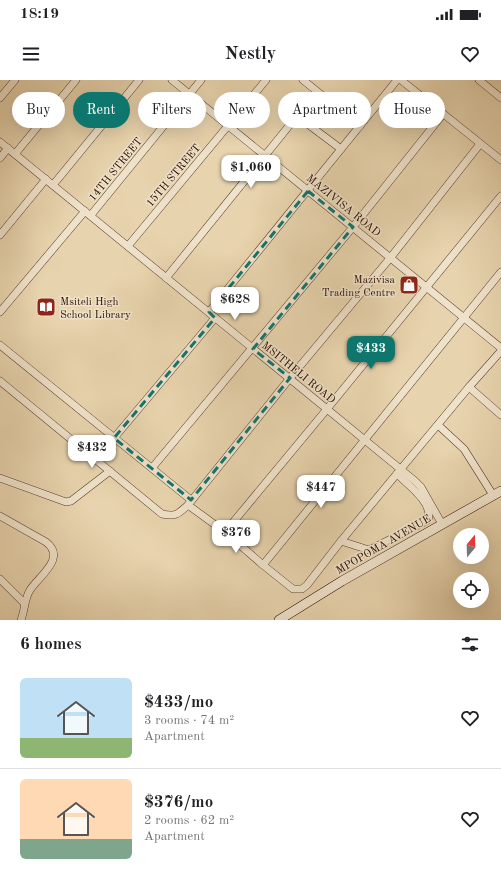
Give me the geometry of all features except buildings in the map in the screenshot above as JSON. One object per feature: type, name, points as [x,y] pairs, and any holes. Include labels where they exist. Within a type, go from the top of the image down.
[{"type":"street","points":[[0,98],[15,80]]},
{"type":"street","points":[[15,154],[76,80]]},
{"type":"street","points":[[53,185],[139,80]]},
{"type":"street","name":"MAZIVISA ROAD","points":[[172,80],[187,92]]},
{"type":"street","name":"14TH STREET","points":[[191,92],[200,80]]},
{"type":"street","name":"15TH STREET","points":[[256,92],[266,80]]},
{"type":"street","points":[[303,80],[318,92]]},
{"type":"street","points":[[371,112],[397,80]]},
{"type":"street","points":[[401,80],[416,92]]},
{"type":"street","points":[[480,80],[501,98]]},
{"type":"street","name":"MAZIVISA ROAD","points":[[206,108],[214,114]]},
{"type":"street","points":[[166,278],[298,116],[341,149]]},
{"type":"street","points":[[445,116],[501,160]]},
{"type":"street","name":"14TH STREET","points":[[0,312],[88,213],[160,128]]},
{"type":"street","name":"15TH STREET","points":[[128,246],[227,128]]},
{"type":"street","name":"MAZIVISA ROAD","points":[[231,128],[391,257],[501,349]]},
{"type":"street","points":[[209,312],[358,128]]},
{"type":"street","points":[[152,468],[253,349],[432,128]]},
{"type":"street","name":"MSITHELI ROAD","points":[[0,142],[290,378],[364,440],[399,472],[421,488],[442,524]]},
{"type":"street","points":[[0,381],[162,514],[173,516],[178,514],[190,503],[290,378],[391,257],[480,144]]},
{"type":"street","points":[[0,158],[8,148]]},
{"type":"street","points":[[0,235],[46,179]]},
{"type":"street","points":[[225,532],[327,410],[501,196]]},
{"type":"street","points":[[263,565],[501,272]]},
{"type":"street","points":[[114,438],[215,318]]},
{"type":"street","points":[[0,345],[152,468],[190,503],[263,565],[294,589],[302,589],[307,585],[341,541],[501,349]]},
{"type":"street","points":[[469,387],[501,415]]},
{"type":"street","points":[[438,425],[464,449],[497,493]]},
{"type":"street","points":[[0,478],[66,502],[70,501],[110,471]]},
{"type":"street","points":[[341,541],[369,550],[428,520],[429,512],[419,494],[399,472]]},
{"type":"street","name":"MPOPOMA AVENUE","points":[[279,620],[342,581],[497,493]]},
{"type":"street","points":[[0,516],[46,542],[52,547],[54,553],[52,563],[29,591],[24,603],[24,612],[21,620]]},
{"type":"street","points":[[0,579],[24,603]]},
{"type":"highlighted area","points":[[308,191],[353,227],[253,349],[290,378],[191,500],[114,438],[215,318],[209,312]]},
{"type":"place","name":"Mazivisa Trading Centre","points":[[409,285]]},
{"type":"place","name":"Msiteli High School Library","points":[[46,307]]}]
